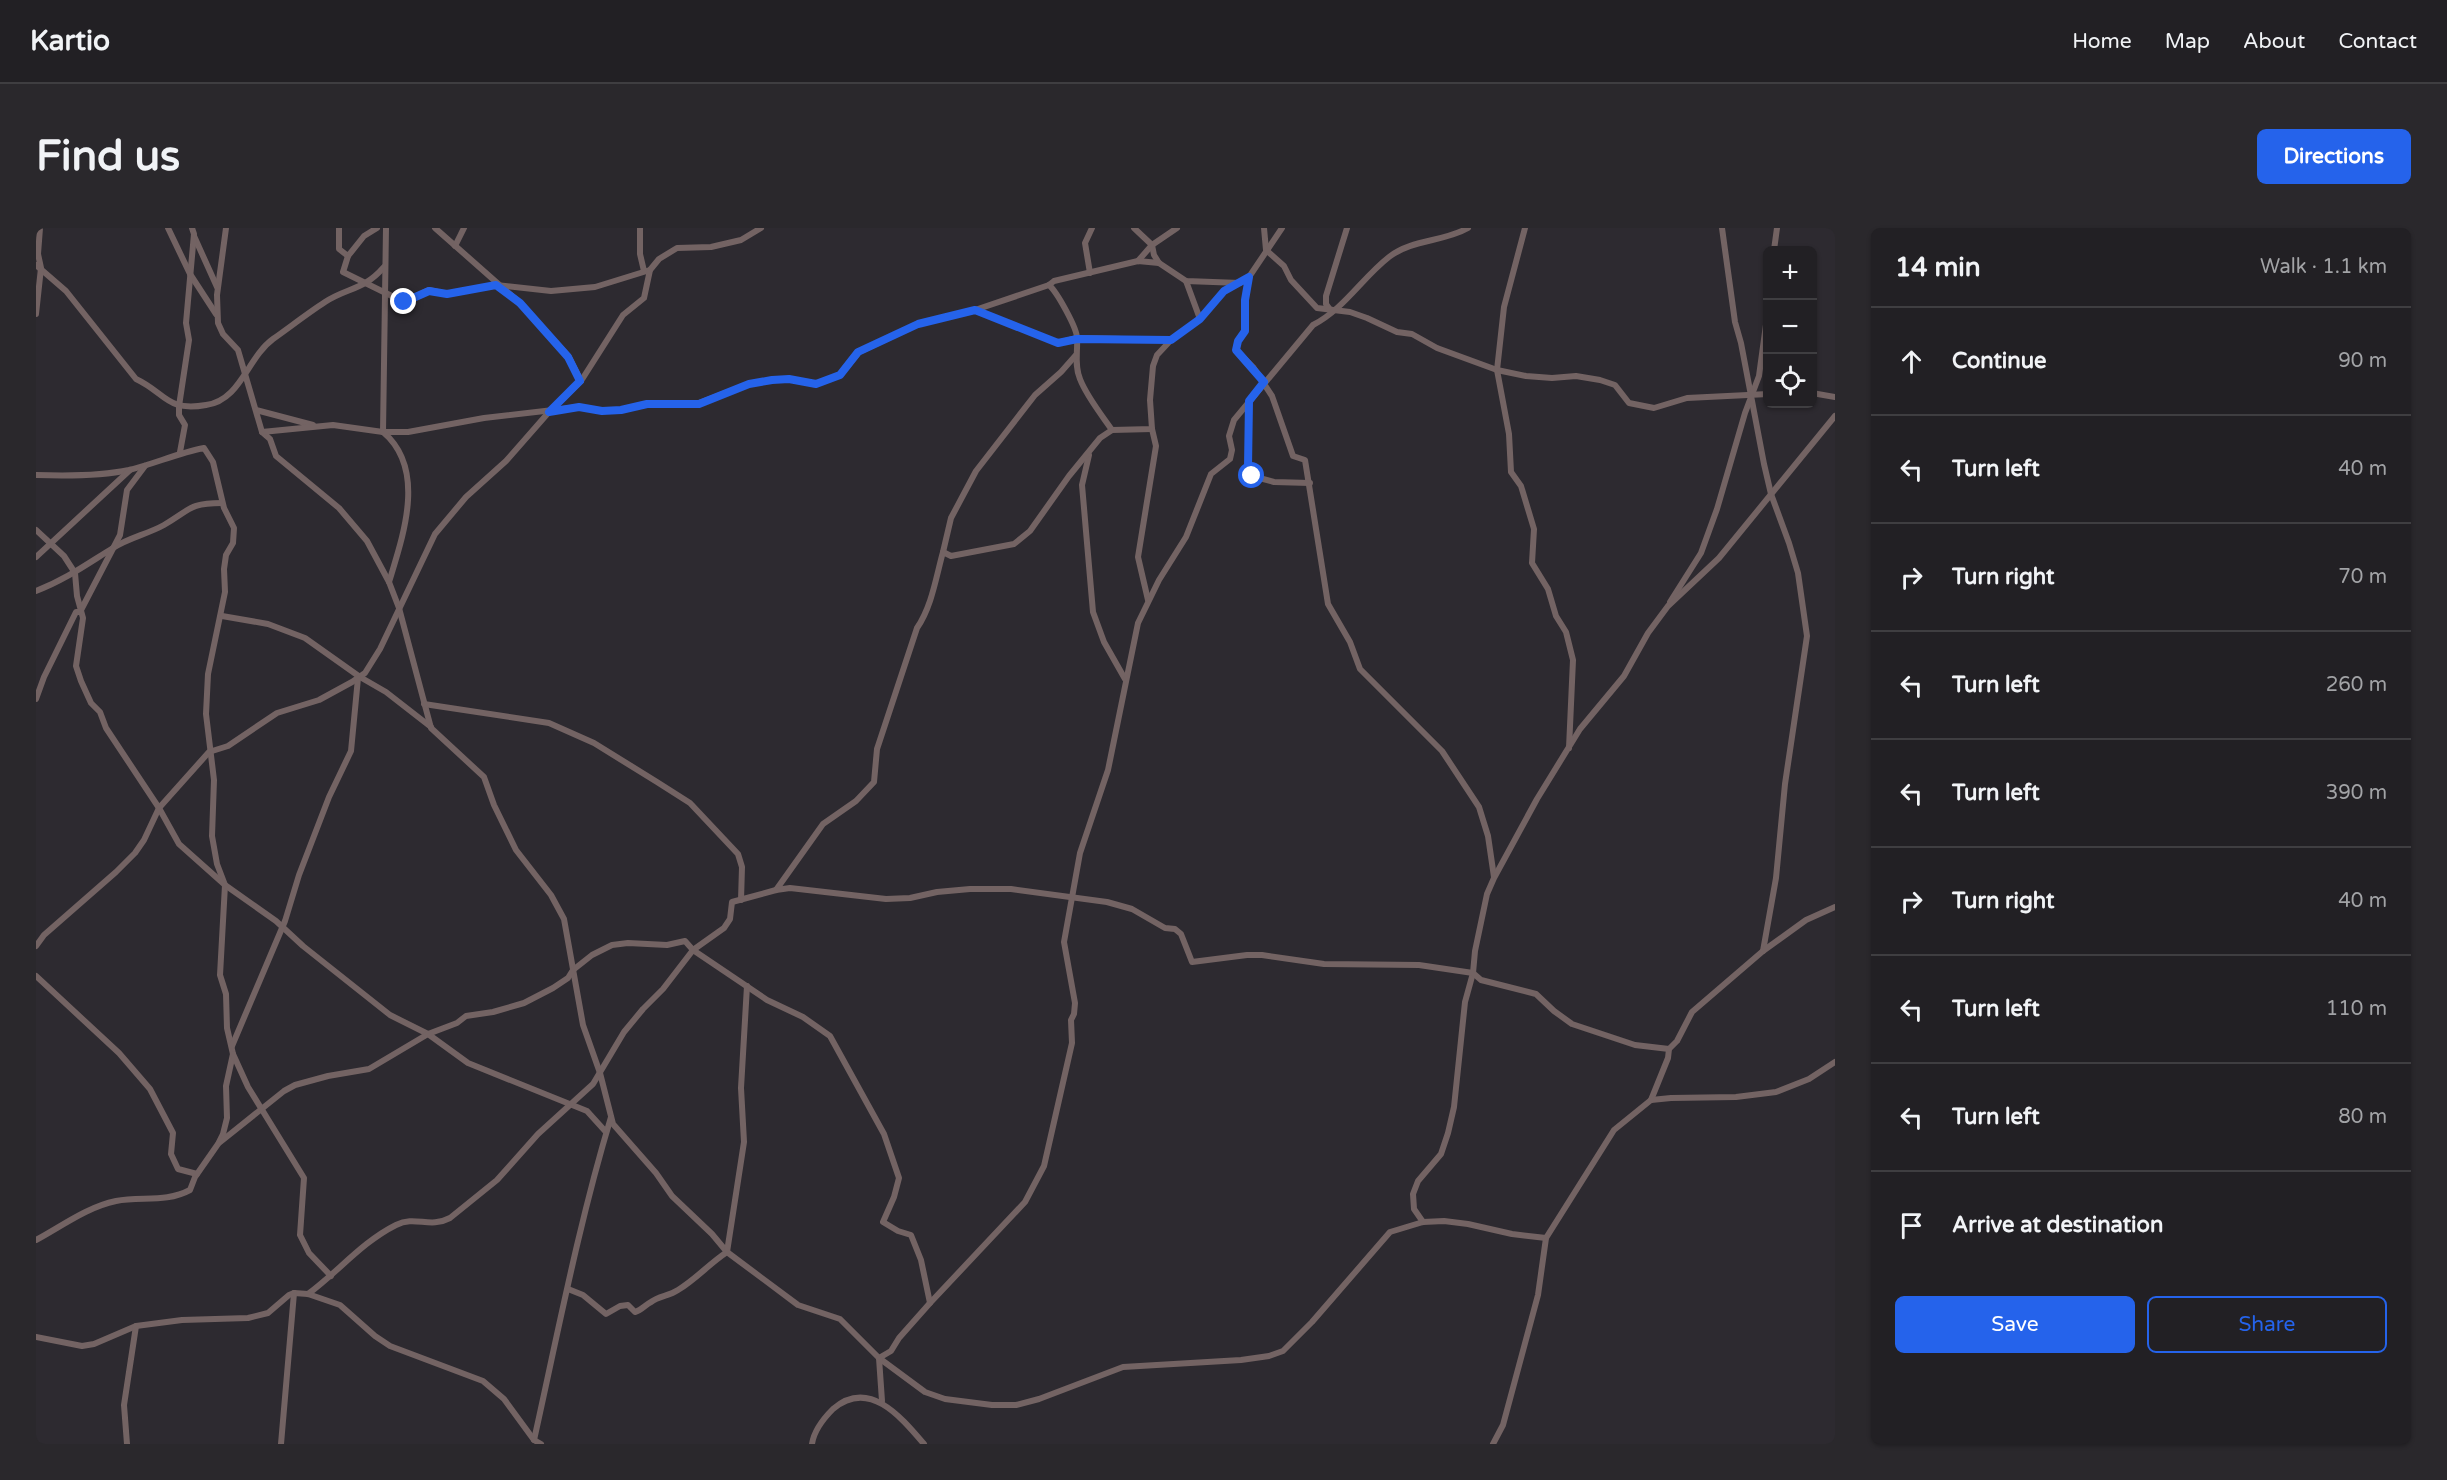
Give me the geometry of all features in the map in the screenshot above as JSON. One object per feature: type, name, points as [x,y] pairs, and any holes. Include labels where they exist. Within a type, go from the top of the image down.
[{"type":"street","points":[[36,314],[40,228]]},
{"type":"street","points":[[168,228],[190,274],[218,317]]},
{"type":"street","points":[[226,228],[218,288],[218,317],[223,334],[238,350],[262,432],[270,439],[276,456],[339,508],[367,542],[389,582],[399,608],[431,728]]},
{"type":"street","points":[[339,228],[339,249],[348,256]]},
{"type":"street","points":[[377,228],[364,236],[348,256],[343,272],[404,302],[429,291],[447,294],[496,285],[551,291],[595,287],[647,270],[677,248],[724,245],[741,240],[761,228]]},
{"type":"street","points":[[383,432],[386,228]]},
{"type":"street","points":[[435,228],[477,264],[496,285],[520,303],[568,357],[580,381]]},
{"type":"street","points":[[455,246],[465,228]]},
{"type":"street","points":[[36,946],[44,935],[135,853],[144,840],[159,808],[209,752],[228,746],[278,713],[319,700],[365,673],[380,649],[435,534],[466,497],[506,461],[580,381],[624,315],[644,298],[647,270],[640,254],[640,228]]},
{"type":"street","points":[[1090,273],[1085,243],[1092,228]]},
{"type":"street","points":[[1134,228],[1152,245],[1154,255],[1160,263],[1186,280],[1241,283]]},
{"type":"street","points":[[1138,261],[1152,245],[1177,228]]},
{"type":"street","points":[[1264,228],[1266,250],[1284,266],[1291,280],[1317,308],[1350,312],[1396,332],[1412,333],[1437,348],[1497,370],[1526,376],[1552,378],[1576,376],[1600,380],[1615,385],[1629,403],[1654,408],[1687,398],[1763,394]]},
{"type":"street","points":[[1149,600],[1138,557],[1156,446],[1150,400],[1153,366],[1157,355],[1171,340],[1200,319],[1224,291],[1249,277],[1282,228]]},
{"type":"street","points":[[1332,311],[1326,304],[1326,296],[1347,228]]},
{"type":"street","points":[[879,1358],[891,1350],[930,1303],[1025,1202],[1044,1166],[1072,1043],[1071,1020],[1075,1003],[1064,942],[1080,854],[1108,770],[1138,623],[1186,537],[1211,474],[1230,459],[1232,450],[1229,436],[1234,420],[1313,325],[1342,304],[1389,256],[1404,248],[1450,237],[1468,228]]},
{"type":"street","points":[[1525,228],[1504,307],[1497,370],[1509,434],[1511,472],[1525,496],[1534,529],[1532,563],[1548,589],[1556,616],[1566,632],[1573,660],[1569,748]]},
{"type":"street","points":[[1722,228],[1735,322],[1771,494],[1798,573],[1807,636],[1787,773],[1776,878],[1763,951]]},
{"type":"street","points":[[1775,246],[1777,228]]},
{"type":"street","points":[[180,452],[185,425],[179,415],[179,406],[189,340],[186,323],[193,231]]},
{"type":"street","points":[[193,231],[218,288]]},
{"type":"street","points":[[262,432],[333,424],[383,432],[408,432],[484,418],[579,407],[602,411],[621,410],[647,404],[699,404],[749,384],[772,380],[789,379],[816,384],[840,375],[858,352],[918,324],[975,310],[1049,285],[1054,281],[1138,261],[1160,263]]},
{"type":"street","points":[[39,267],[66,291],[136,379],[150,386],[164,400],[179,406],[207,405],[224,399],[238,385],[244,373],[262,350],[274,339],[328,300],[366,284],[384,267]]},
{"type":"street","points":[[1249,277],[1245,300],[1245,331],[1238,341],[1236,350],[1264,382],[1272,396],[1287,445],[1293,456],[1305,460],[1328,604],[1350,642],[1359,669],[1442,751],[1479,807],[1488,836],[1494,878]]},
{"type":"street","points":[[1186,280],[1200,319]]},
{"type":"street","points":[[1049,285],[1062,303],[1077,339],[1076,355],[1079,378],[1112,430]]},
{"type":"street","points":[[975,310],[1058,343],[1077,339],[1171,340]]},
{"type":"street","points":[[1668,606],[1678,585],[1701,553],[1717,509],[1759,376],[1763,343]]},
{"type":"street","points":[[776,890],[823,824],[856,801],[874,782],[877,749],[916,628],[924,618],[929,603],[951,518],[976,471],[1035,395],[1076,355]]},
{"type":"street","points":[[1817,394],[1835,397]]},
{"type":"street","points":[[1249,401],[1248,467],[1252,476],[1274,482],[1310,483]]},
{"type":"street","points":[[256,410],[319,427]]},
{"type":"street","points":[[1423,1222],[1414,1209],[1413,1194],[1418,1181],[1441,1154],[1448,1133],[1454,1107],[1465,1002],[1473,973],[1483,911],[1494,878],[1537,799],[1569,748],[1592,712],[1624,676],[1648,633],[1668,606],[1719,558],[1835,416]]},
{"type":"street","points":[[944,552],[951,556],[1014,544],[1030,531],[1069,476],[1100,438],[1112,430],[1152,429]]},
{"type":"street","points":[[383,432],[395,442],[409,487],[400,544],[389,582]]},
{"type":"street","points":[[36,475],[114,473],[180,452],[204,448],[213,462],[222,503],[234,528],[233,543],[226,555],[222,616],[208,674],[206,694],[209,752],[214,780],[212,836],[217,864],[225,885],[220,975],[226,994],[227,1028],[233,1053],[249,1087],[304,1179],[300,1235],[309,1253],[331,1276]]},
{"type":"street","points":[[1090,451],[1082,485],[1093,612],[1104,642],[1125,679]]},
{"type":"street","points":[[36,699],[70,622],[76,612],[80,612],[114,547],[122,528],[127,489],[147,464]]},
{"type":"street","points":[[36,557],[131,469]]},
{"type":"street","points":[[36,591],[75,573],[114,547],[164,525],[178,514],[201,503],[222,503]]},
{"type":"street","points":[[36,530],[64,556],[75,573],[80,612],[83,618],[76,666],[78,674],[106,728],[159,808],[179,844],[225,885],[282,926],[303,946],[384,1010],[428,1034],[468,1063],[572,1103],[587,1111],[606,1132]]},
{"type":"street","points":[[222,616],[268,624],[305,638],[359,677],[386,692],[431,728],[484,777],[494,805],[516,850],[559,907],[564,919],[583,1025],[600,1073],[613,1124],[656,1173],[672,1196],[727,1252],[798,1305],[840,1319],[879,1358],[925,1392],[945,1399],[992,1405],[1016,1405],[1040,1399],[1123,1367],[1241,1360],[1269,1356],[1283,1351],[1293,1343],[1390,1232],[1423,1222],[1444,1221],[1546,1238]]},
{"type":"street","points":[[232,1046],[282,926],[329,797],[351,751],[359,677]]},
{"type":"street","points":[[424,705],[549,723],[594,743],[648,776],[690,803],[738,854],[742,867],[741,900]]},
{"type":"street","points":[[308,1294],[358,1250],[395,1226],[406,1221],[432,1224],[450,1218],[497,1180],[538,1134],[593,1084],[624,1032],[663,989],[693,950],[724,928],[730,919],[732,902],[776,890],[790,888],[885,900],[910,898],[937,892],[994,889],[1107,902],[1132,909],[1165,928],[1175,929],[1181,934],[1192,962],[1262,955],[1324,964],[1419,965],[1473,973],[1481,980],[1536,994],[1572,1024],[1605,1033],[1635,1045],[1669,1049]]},
{"type":"street","points":[[1493,1444],[1503,1425],[1538,1295],[1546,1238],[1614,1130],[1651,1100],[1668,1059],[1669,1049],[1677,1041],[1692,1012],[1763,951],[1806,920],[1835,907]]},
{"type":"street","points":[[218,1144],[284,1091],[295,1085],[328,1076],[369,1069],[428,1034],[457,1023],[466,1016],[493,1012],[524,1003],[553,988],[568,978],[573,970],[592,955],[612,945],[628,942],[667,945],[685,941],[693,950],[767,1000],[803,1017],[830,1036],[884,1134],[899,1178],[883,1222],[898,1231],[911,1235],[921,1260],[930,1303]]},
{"type":"street","points":[[36,976],[119,1053],[150,1089],[173,1133],[171,1154],[178,1169],[197,1174]]},
{"type":"street","points":[[567,1289],[583,1295],[606,1314],[620,1306],[628,1305],[635,1312],[641,1311],[652,1301],[674,1293],[711,1262],[727,1252],[744,1142],[741,1088],[747,986]]},
{"type":"street","points":[[36,1240],[103,1205],[118,1200],[178,1197],[190,1191],[197,1174],[218,1144],[227,1118],[226,1086],[233,1053]]},
{"type":"street","points":[[1651,1100],[1736,1097],[1776,1092],[1809,1079],[1835,1062]]},
{"type":"street","points":[[537,1442],[567,1289],[592,1179],[610,1117]]},
{"type":"street","points":[[36,1337],[82,1346],[94,1344],[136,1326],[182,1320],[248,1318],[268,1313],[294,1293],[308,1294],[340,1305],[390,1346],[483,1381],[504,1399],[537,1442]]},
{"type":"street","points":[[281,1444],[294,1293]]},
{"type":"street","points":[[126,1444],[124,1405],[136,1326]]},
{"type":"street","points":[[879,1358],[882,1401]]},
{"type":"street","points":[[812,1444],[813,1433],[827,1415],[841,1403],[854,1397],[882,1401],[924,1444]]},
{"type":"route","points":[[404,302],[429,291],[447,294],[496,285],[520,303],[568,357],[580,381],[549,412],[579,407],[602,411],[621,410],[647,404],[699,404],[749,384],[772,380],[789,379],[816,384],[840,375],[858,352],[918,324],[975,310],[1014,328],[1058,343],[1077,339],[1171,340],[1200,319],[1224,291],[1249,277],[1245,300],[1245,331],[1238,341],[1236,350],[1264,382],[1249,401],[1248,467],[1252,476]]}]
